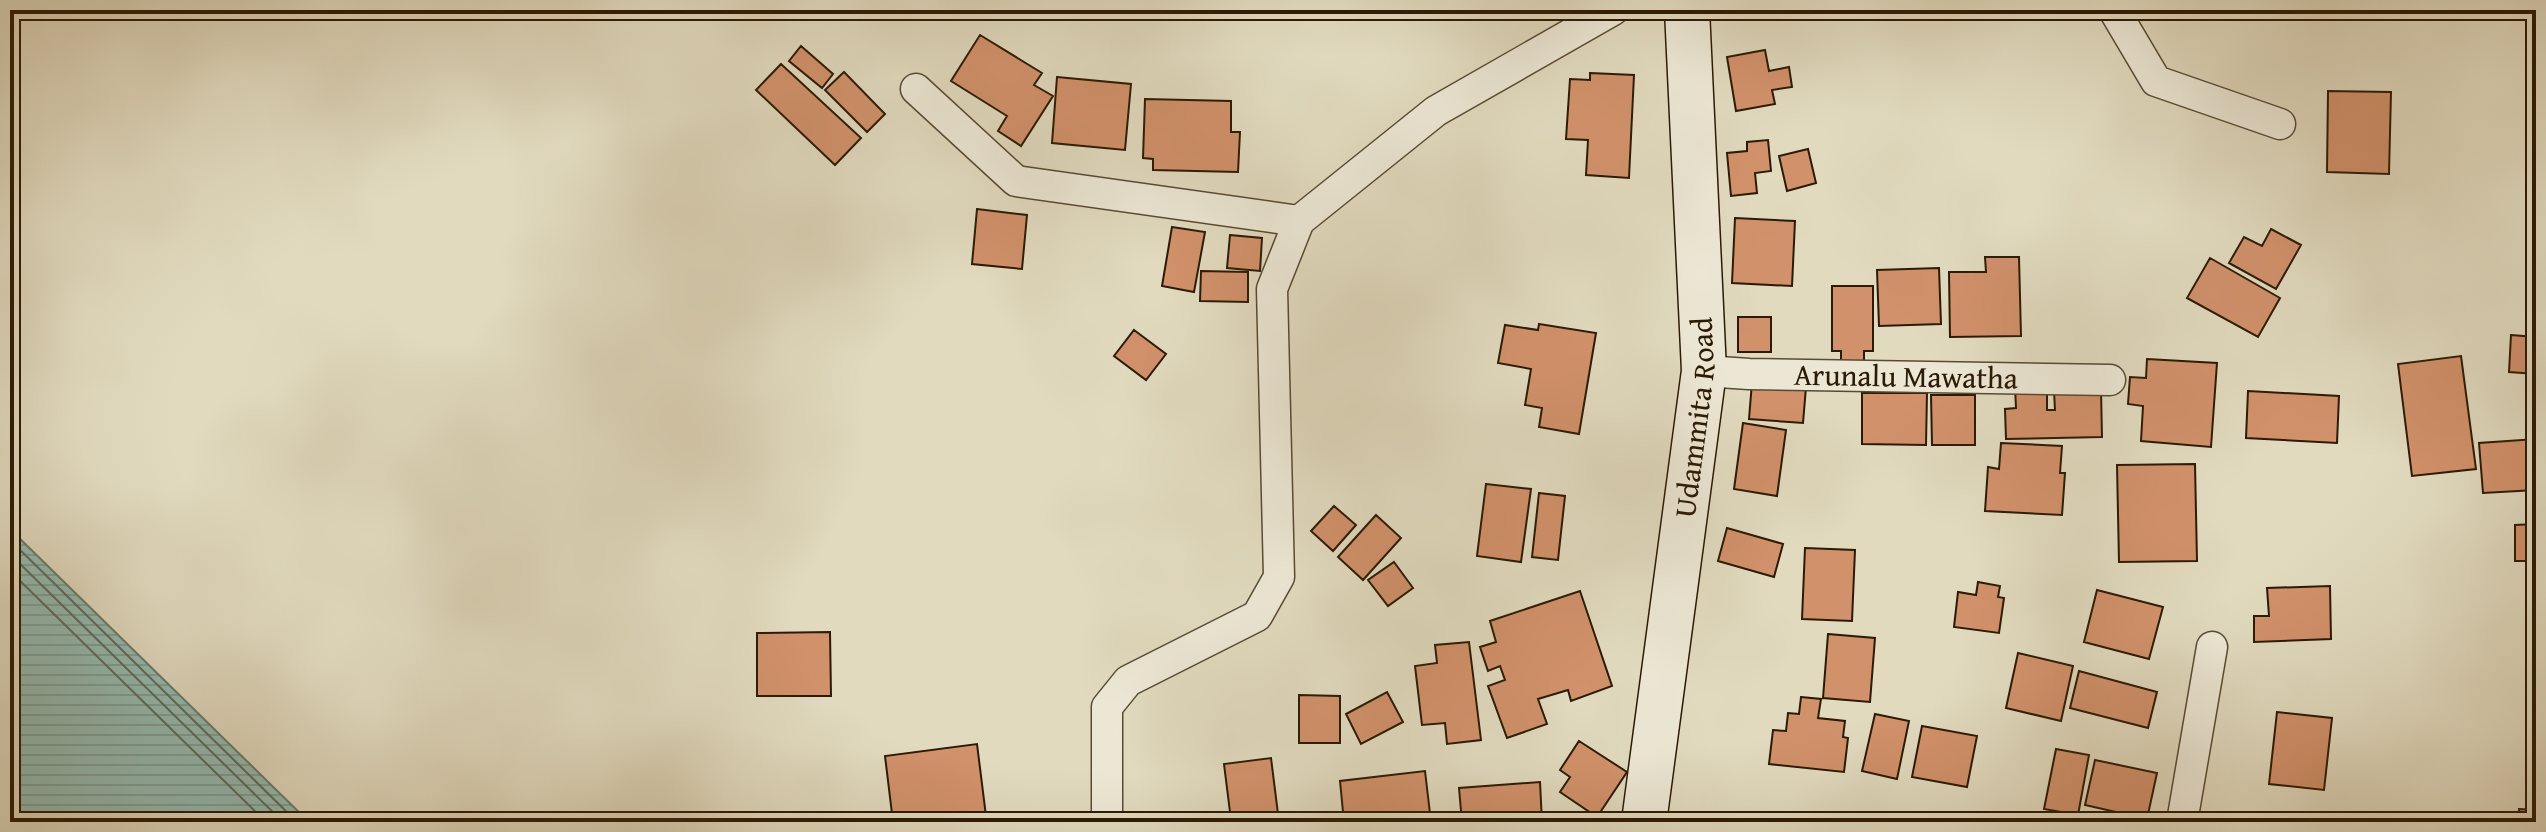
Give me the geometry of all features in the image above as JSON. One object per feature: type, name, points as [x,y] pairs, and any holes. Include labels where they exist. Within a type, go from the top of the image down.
[{"type":"street","points":[[1107,822],[1107,707],[1128,681],[1257,616],[1279,577],[1272,289],[1299,221],[1436,111],[1613,10]]},
{"type":"street","name":"Udammita Road","points":[[1644,822],[1704,371],[1687,10]]},
{"type":"street","points":[[2114,10],[2156,81],[2280,124]]},
{"type":"street","points":[[916,89],[1016,181],[1299,221]]},
{"type":"street","name":"Arunalu Mawatha","points":[[1704,371],[2110,380]]},
{"type":"street","points":[[2182,822],[2212,647]]},
{"type":"water","points":[[10,529],[309,822],[10,822]]},
{"type":"building","points":[[980,35],[1042,73],[1034,85],[1053,96],[1021,146],[998,131],[1007,116],[951,81]]},
{"type":"building","points":[[801,46],[833,74],[822,88],[789,61]]},
{"type":"building","points":[[1765,50],[1769,71],[1789,67],[1792,87],[1772,90],[1775,104],[1736,111],[1727,57]]},
{"type":"building","points":[[781,64],[861,138],[835,165],[756,90]]},
{"type":"building","points":[[844,72],[885,114],[867,132],[825,90]]},
{"type":"building","points":[[1590,73],[1634,75],[1629,178],[1586,175],[1588,140],[1566,139],[1570,79],[1590,80]]},
{"type":"building","points":[[1057,77],[1131,84],[1125,150],[1052,143]]},
{"type":"building","points":[[2328,91],[2391,92],[2389,174],[2327,172]]},
{"type":"building","points":[[1145,99],[1231,101],[1231,132],[1240,132],[1238,172],[1153,170],[1153,159],[1143,158]]},
{"type":"building","points":[[1768,140],[1771,171],[1755,173],[1757,193],[1731,196],[1727,153],[1747,151],[1747,142]]},
{"type":"building","points":[[1808,149],[1816,183],[1787,191],[1779,156]]},
{"type":"building","points":[[977,209],[1027,215],[1022,269],[972,264]]},
{"type":"building","points":[[1735,218],[1795,221],[1792,286],[1732,283]]},
{"type":"building","points":[[1172,227],[1205,232],[1194,292],[1162,286]]},
{"type":"building","points":[[2271,229],[2301,245],[2276,289],[2229,263],[2244,237],[2262,246]]},
{"type":"building","points":[[1230,235],[1262,238],[1260,271],[1227,268]]},
{"type":"building","points":[[1985,257],[2019,257],[2021,336],[1950,337],[1949,272],[1986,272]]},
{"type":"building","points":[[2210,258],[2280,298],[2258,337],[2187,298]]},
{"type":"building","points":[[1939,268],[1941,324],[1879,326],[1877,270]]},
{"type":"building","points":[[1201,271],[1248,272],[1248,302],[1200,301]]},
{"type":"building","points":[[1832,286],[1873,286],[1873,351],[1864,351],[1864,366],[1841,366],[1841,351],[1832,351]]},
{"type":"building","points":[[1738,317],[1771,317],[1771,352],[1738,352]]},
{"type":"building","points":[[1539,324],[1596,333],[1579,434],[1539,427],[1542,408],[1525,405],[1531,369],[1498,363],[1505,325],[1538,330]]},
{"type":"building","points":[[1134,330],[1166,354],[1146,380],[1114,356]]},
{"type":"building","points":[[2511,335],[2536,337],[2536,374],[2509,372]]},
{"type":"building","points":[[2461,356],[2476,469],[2412,476],[2398,364]]},
{"type":"building","points":[[2147,359],[2217,363],[2211,447],[2141,441],[2143,406],[2128,404],[2130,377],[2146,378]]},
{"type":"building","points":[[1752,382],[1806,387],[1803,423],[1749,419]]},
{"type":"building","points":[[2015,387],[2047,387],[2047,410],[2055,410],[2054,391],[2101,390],[2102,437],[2006,439],[2005,409],[2016,408]]},
{"type":"building","points":[[2248,391],[2339,396],[2337,443],[2246,438]]},
{"type":"building","points":[[1862,393],[1927,393],[1926,445],[1862,444]]},
{"type":"building","points":[[1931,395],[1975,395],[1975,445],[1932,445]]},
{"type":"building","points":[[1743,423],[1786,430],[1777,496],[1734,489]]},
{"type":"building","points":[[2536,439],[2536,490],[2483,493],[2479,443]]},
{"type":"building","points":[[2001,443],[2062,446],[2060,473],[2065,473],[2062,515],[1985,511],[1988,467],[1999,469]]},
{"type":"building","points":[[2195,464],[2197,561],[2119,562],[2117,465]]},
{"type":"building","points":[[1486,484],[1531,489],[1521,562],[1477,556]]},
{"type":"building","points":[[1539,493],[1565,496],[1558,560],[1532,557]]},
{"type":"building","points":[[1334,506],[1356,525],[1333,551],[1311,531]]},
{"type":"building","points":[[1376,515],[1401,538],[1363,580],[1338,557]]},
{"type":"building","points":[[2536,524],[2536,571],[2535,561],[2515,561],[2515,525]]},
{"type":"building","points":[[1727,528],[1783,544],[1774,577],[1718,561]]},
{"type":"building","points":[[1805,548],[1855,550],[1852,621],[1802,619]]},
{"type":"building","points":[[1394,562],[1413,588],[1388,606],[1368,580]]},
{"type":"building","points":[[1978,582],[2000,586],[1998,597],[2004,598],[1999,633],[1954,627],[1958,592],[1976,595]]},
{"type":"building","points":[[2330,586],[2331,639],[2254,642],[2254,616],[2269,616],[2267,588]]},
{"type":"building","points":[[2097,590],[2163,607],[2149,659],[2084,642]]},
{"type":"building","points":[[1580,591],[1612,686],[1571,701],[1568,690],[1538,699],[1547,724],[1507,738],[1488,686],[1505,680],[1500,666],[1488,671],[1480,647],[1496,642],[1490,621]]},
{"type":"building","points":[[830,632],[831,696],[757,696],[757,633]]},
{"type":"building","points":[[1828,634],[1875,638],[1870,702],[1823,698]]},
{"type":"building","points":[[1469,642],[1481,740],[1447,744],[1445,723],[1422,725],[1415,666],[1437,663],[1435,645]]},
{"type":"building","points":[[2018,653],[2073,666],[2061,721],[2006,708]]},
{"type":"building","points":[[2079,671],[2157,692],[2148,728],[2070,708]]},
{"type":"building","points":[[1387,692],[1403,722],[1361,744],[1346,714]]},
{"type":"building","points":[[1299,695],[1340,696],[1340,743],[1299,743]]},
{"type":"building","points":[[1801,697],[1821,699],[1818,718],[1845,721],[1843,737],[1848,738],[1844,772],[1769,764],[1773,730],[1786,731],[1788,713],[1799,714]]},
{"type":"building","points":[[2277,712],[2332,718],[2324,790],[2269,784]]},
{"type":"building","points":[[1875,714],[1909,721],[1897,779],[1862,771]]},
{"type":"building","points":[[1922,726],[1977,736],[1967,787],[1912,777]]},
{"type":"building","points":[[1579,741],[1627,772],[1597,817],[1560,792],[1570,777],[1560,770]]},
{"type":"building","points":[[977,744],[986,816],[933,822],[893,822],[885,756]]},
{"type":"building","points":[[2056,749],[2089,755],[2078,815],[2044,809]]},
{"type":"building","points":[[1271,758],[1278,814],[1231,820],[1224,764]]},
{"type":"building","points":[[2095,760],[2157,773],[2147,819],[2085,805]]},
{"type":"building","points":[[1425,771],[1431,822],[1344,822],[1340,781]]},
{"type":"building","points":[[1540,782],[1542,822],[1462,822],[1459,788]]},
{"type":"building","points":[[2519,809],[2536,810],[2536,822],[2519,822]]}]
